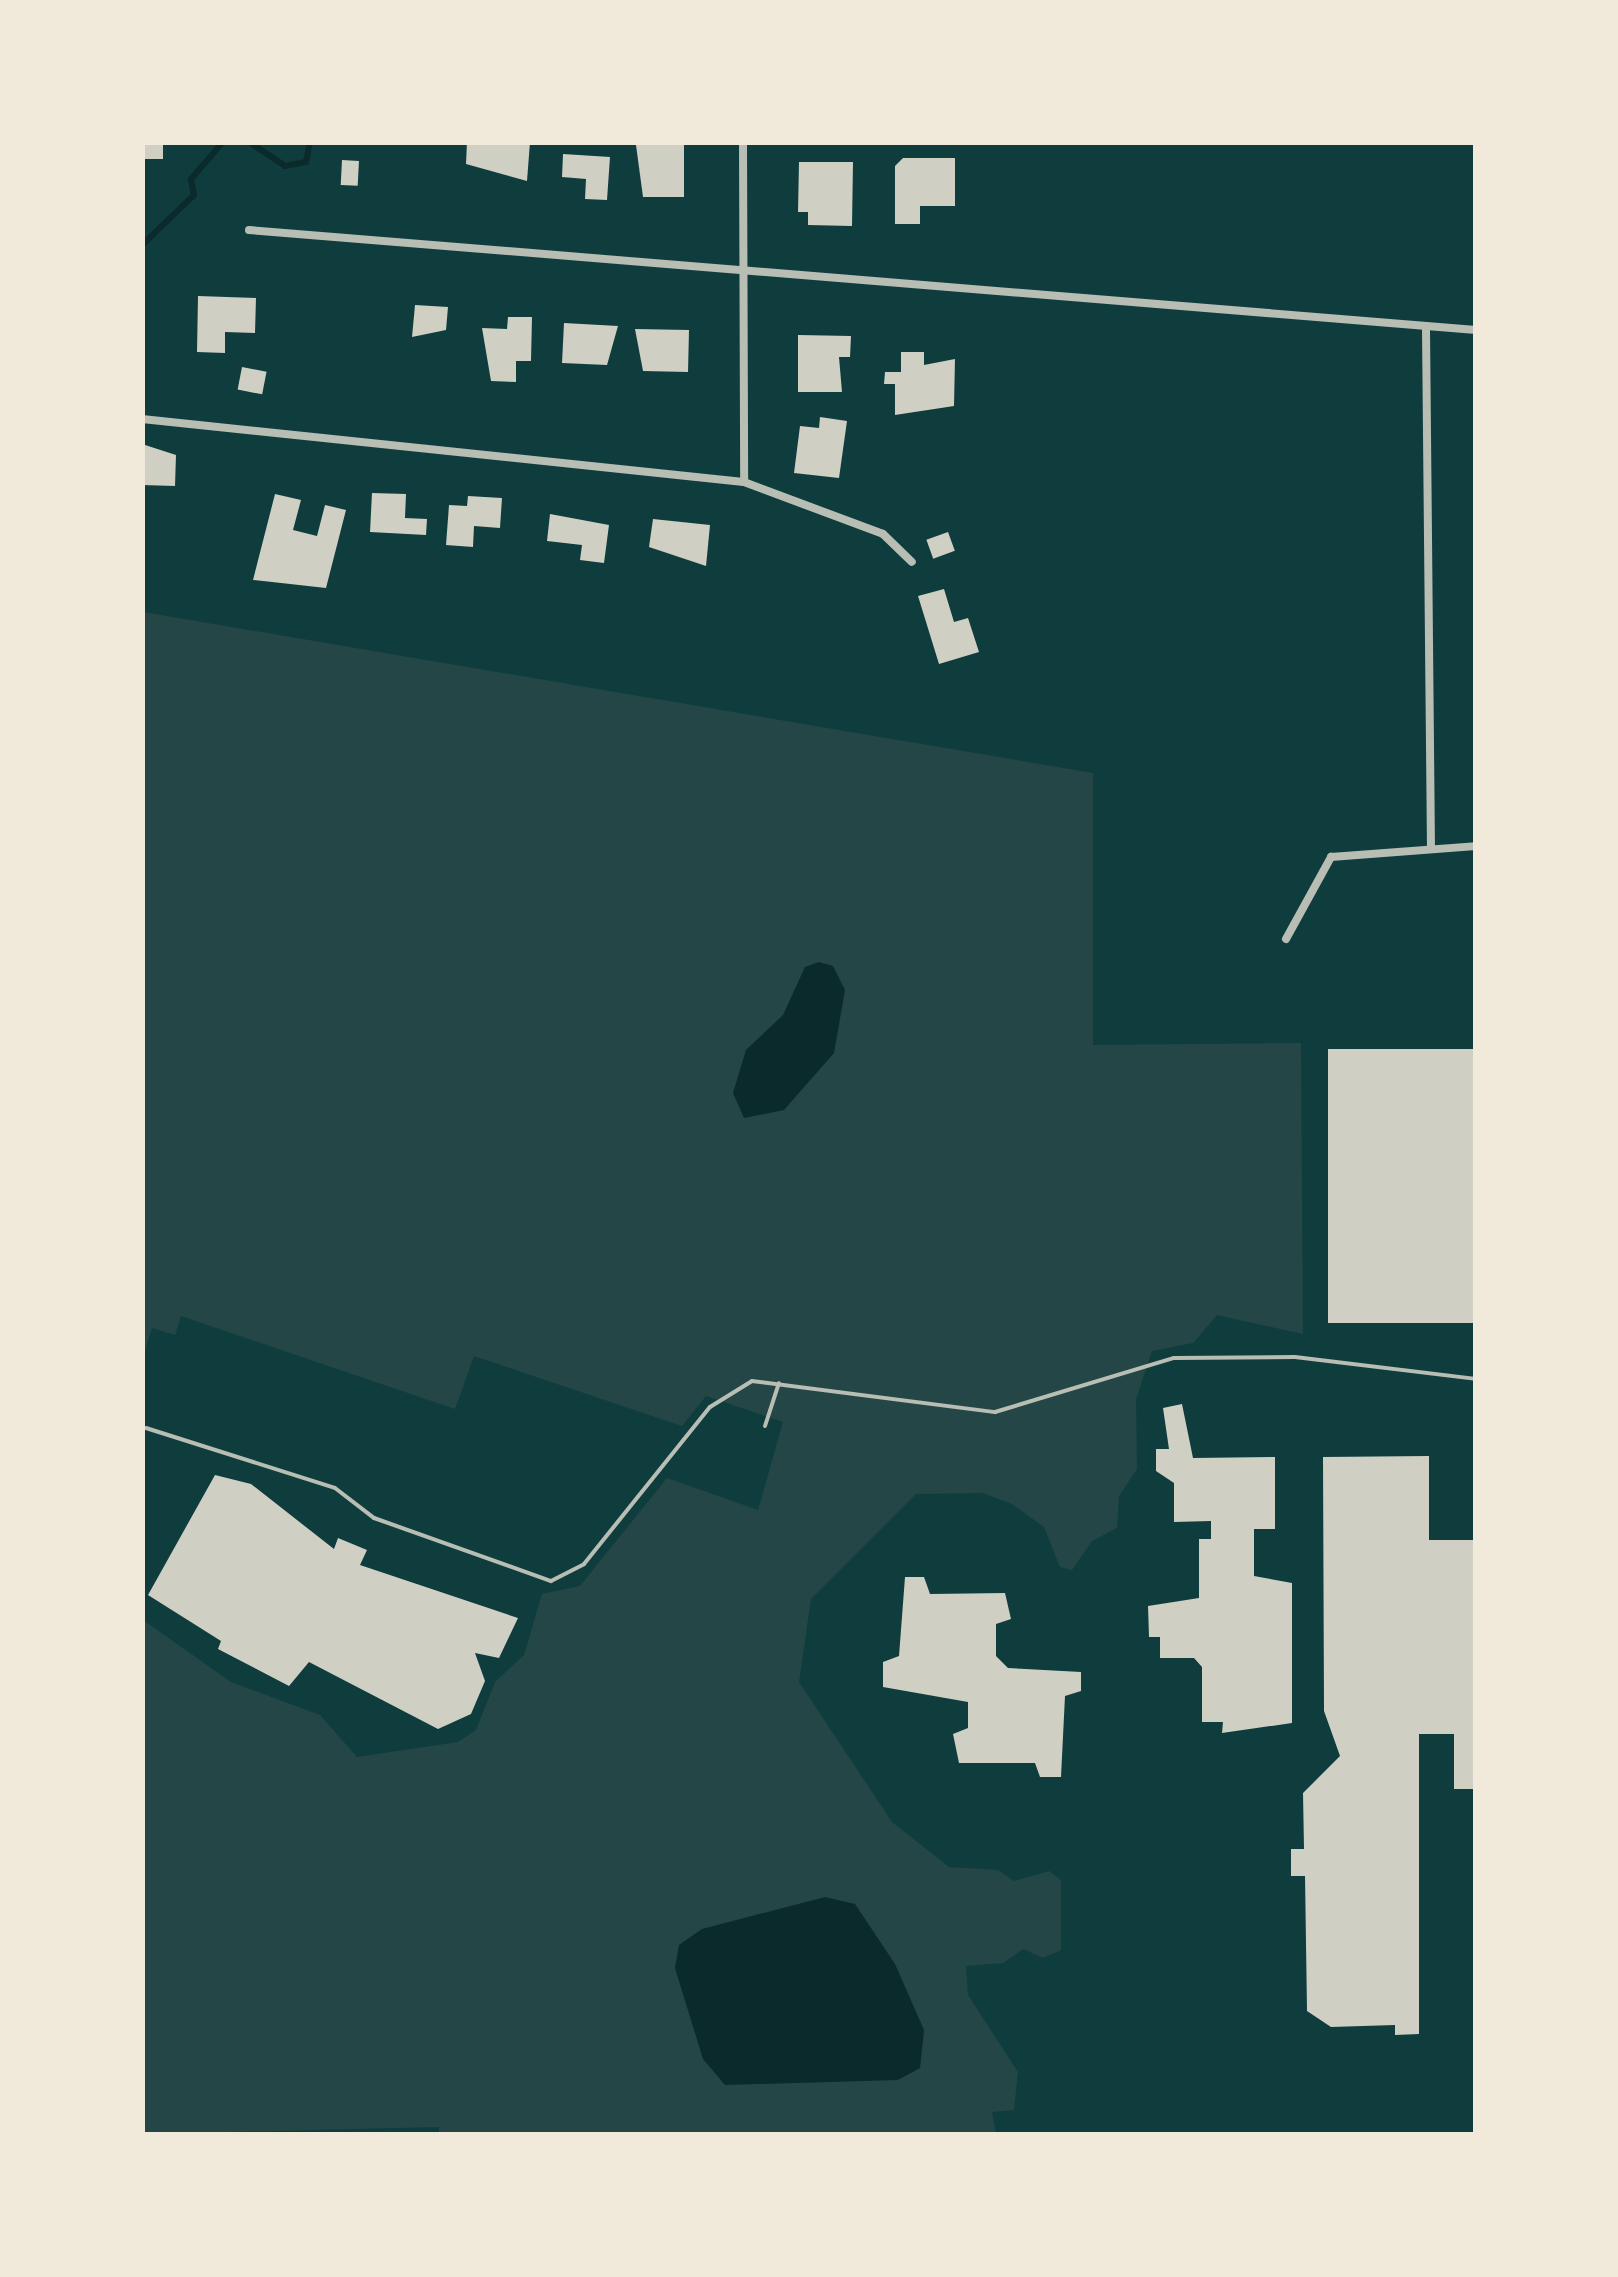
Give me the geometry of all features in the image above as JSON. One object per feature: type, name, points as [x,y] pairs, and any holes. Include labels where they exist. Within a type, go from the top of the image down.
[{"type":"street","points":[[743,142],[744,482]]},
{"type":"street","points":[[249,230],[1426,330],[1476,330]]},
{"type":"street","points":[[1426,330],[1431,846]]},
{"type":"street","points":[[142,418],[744,482],[883,534],[912,562]]},
{"type":"street","points":[[1286,939],[1331,857],[1431,846],[1476,846]]},
{"type":"lane","points":[[146,1428],[334,1488],[374,1518],[551,1581],[584,1564],[724,1395],[752,1381],[995,1412],[1134,1366],[1202,1356],[1295,1356],[1476,1379]]},
{"type":"lane","points":[[765,1426],[780,1383]]},
{"type":"shaded area","points":[[143,612],[1093,773],[1093,1045],[1301,1043],[1303,1334],[1217,1315],[1193,1343],[1152,1351],[1136,1399],[1137,1469],[1119,1496],[1117,1528],[1092,1541],[1072,1570],[1060,1567],[1044,1527],[1012,1504],[983,1493],[916,1494],[811,1599],[799,1682],[892,1822],[949,1867],[998,1870],[1014,1881],[1049,1871],[1061,1880],[1061,1950],[1043,1958],[1023,1949],[1003,1963],[966,1966],[968,1995],[1018,2072],[1014,2110],[992,2112],[996,2134],[439,2134],[439,2127],[143,2134],[143,1620],[231,1682],[320,1715],[357,1757],[458,1742],[476,1730],[495,1682],[524,1655],[542,1594],[580,1586],[667,1478],[758,1510],[783,1422],[706,1396],[682,1426],[474,1356],[455,1409],[181,1316],[175,1335],[152,1328],[143,1357]]},
{"type":"shaded area","points":[[819,962],[833,966],[845,990],[834,1053],[784,1110],[744,1118],[733,1093],[746,1050],[783,1015],[805,967]]},
{"type":"shaded area","points":[[825,1897],[855,1904],[895,1964],[924,2030],[920,2068],[898,2080],[725,2085],[703,2059],[675,1968],[679,1945],[702,1929]]},
{"type":"building","points":[[142,142],[163,142],[163,159],[142,159]]},
{"type":"building","points":[[467,142],[530,142],[527,181],[466,164]]},
{"type":"building","points":[[636,145],[684,145],[684,197],[643,197]]},
{"type":"building","points":[[563,154],[610,157],[607,200],[585,199],[586,179],[562,177]]},
{"type":"building","points":[[903,158],[955,158],[955,206],[920,206],[920,224],[895,224],[895,166]]},
{"type":"building","points":[[342,160],[359,161],[358,186],[341,185]]},
{"type":"building","points":[[799,162],[853,162],[852,226],[808,225],[808,212],[798,212]]},
{"type":"building","points":[[198,296],[256,298],[255,333],[225,332],[225,353],[197,352]]},
{"type":"building","points":[[415,305],[448,307],[446,330],[412,337]]},
{"type":"building","points":[[508,317],[532,317],[531,361],[516,361],[516,382],[491,381],[482,328],[507,329]]},
{"type":"building","points":[[564,323],[618,326],[607,365],[562,363]]},
{"type":"building","points":[[635,329],[689,330],[688,372],[643,371]]},
{"type":"building","points":[[798,335],[851,336],[850,357],[839,357],[842,392],[798,392]]},
{"type":"building","points":[[901,352],[924,352],[924,365],[955,359],[954,406],[895,415],[895,384],[884,384],[885,372],[901,372]]},
{"type":"building","points":[[242,367],[267,372],[262,394],[238,390]]},
{"type":"building","points":[[820,417],[847,421],[839,478],[794,473],[800,426],[819,428]]},
{"type":"building","points":[[142,444],[176,455],[175,486],[142,485]]},
{"type":"building","points":[[372,493],[406,494],[405,518],[427,519],[426,535],[370,532]]},
{"type":"building","points":[[275,494],[301,500],[293,530],[317,536],[325,505],[346,510],[326,588],[253,580]]},
{"type":"building","points":[[468,496],[502,498],[500,528],[474,526],[473,547],[446,545],[449,505],[467,506]]},
{"type":"building","points":[[550,514],[609,525],[604,563],[580,560],[582,545],[547,541]]},
{"type":"building","points":[[653,519],[710,525],[706,566],[649,547]]},
{"type":"building","points":[[948,532],[955,551],[933,559],[926,540]]},
{"type":"building","points":[[944,589],[954,622],[968,618],[979,652],[939,664],[918,596]]},
{"type":"building","points":[[1328,1049],[1476,1049],[1476,1323],[1328,1323]]},
{"type":"building","points":[[1182,1404],[1193,1458],[1275,1457],[1275,1529],[1254,1529],[1254,1576],[1292,1583],[1292,1723],[1222,1733],[1223,1722],[1202,1722],[1202,1667],[1194,1658],[1160,1658],[1160,1637],[1149,1637],[1148,1606],[1199,1598],[1199,1539],[1211,1539],[1211,1521],[1174,1522],[1174,1483],[1156,1471],[1156,1449],[1169,1449],[1163,1408]]},
{"type":"building","points":[[1429,1456],[1429,1540],[1476,1540],[1476,1789],[1454,1789],[1454,1734],[1419,1734],[1419,2034],[1395,2035],[1395,2025],[1331,2027],[1307,2011],[1305,1876],[1291,1876],[1291,1849],[1304,1849],[1303,1793],[1340,1756],[1324,1711],[1323,1457]]},
{"type":"building","points":[[215,1475],[251,1484],[334,1549],[338,1538],[367,1550],[360,1565],[518,1618],[499,1658],[475,1653],[485,1681],[471,1714],[438,1729],[309,1662],[289,1686],[218,1649],[221,1641],[148,1595]]},
{"type":"building","points":[[905,1577],[924,1577],[930,1594],[1005,1593],[1011,1619],[996,1624],[996,1656],[1008,1668],[1081,1672],[1081,1691],[1065,1696],[1061,1777],[1040,1777],[1035,1763],[959,1763],[953,1734],[968,1728],[968,1702],[883,1687],[883,1662],[899,1656]]},
{"type":"waterway","points":[[142,245],[194,195],[191,179],[223,142]]},
{"type":"waterway","points":[[249,142],[285,166],[306,162],[310,142]]}]
